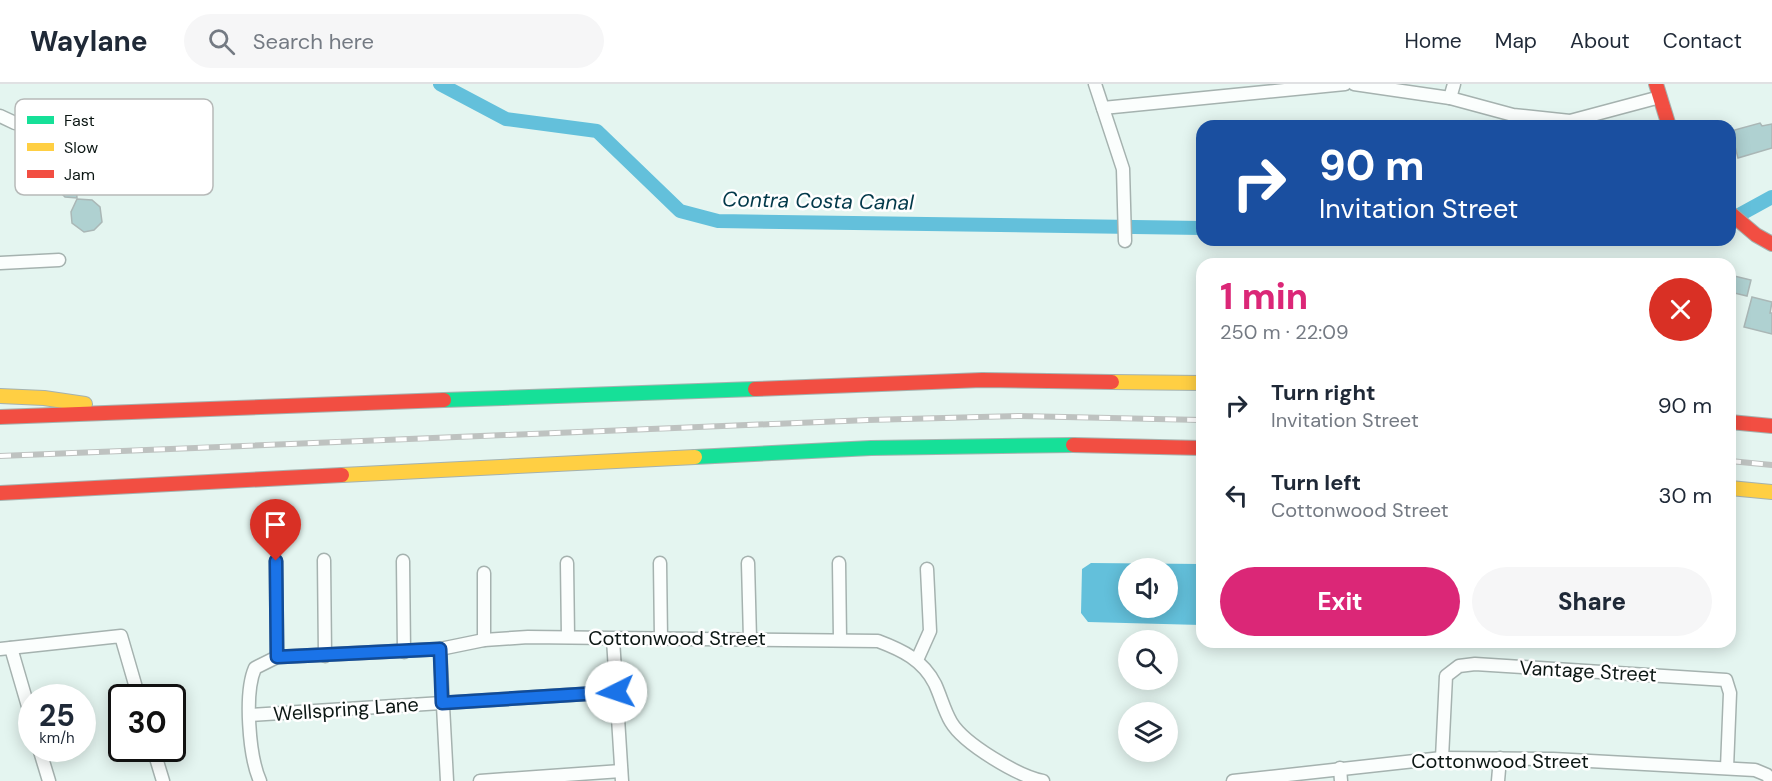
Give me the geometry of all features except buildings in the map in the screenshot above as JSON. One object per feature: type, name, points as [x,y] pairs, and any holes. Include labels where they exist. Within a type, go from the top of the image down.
[{"type":"main road","points":[[1658,90],[1667,120]]},
{"type":"main road","points":[[1736,219],[1772,244]]},
{"type":"main road","points":[[0,417],[970,380],[1196,383]]},
{"type":"main road","points":[[0,396],[44,398],[133,411]]},
{"type":"main road","points":[[1736,423],[1772,426]]},
{"type":"main road","points":[[0,493],[871,448],[1059,445],[1196,448]]},
{"type":"main road","points":[[1736,489],[1772,492]]},
{"type":"street","points":[[1095,84],[1122,169],[1126,208],[1125,241]]},
{"type":"street","points":[[1103,108],[1345,84]]},
{"type":"street","points":[[1354,84],[1450,98],[1514,115],[1561,120]]},
{"type":"street","points":[[1450,98],[1454,84]]},
{"type":"street","points":[[1573,120],[1658,90]]},
{"type":"street","points":[[0,116],[15,123]]},
{"type":"street","points":[[0,263],[59,260]]},
{"type":"street","points":[[324,560],[325,656]]},
{"type":"street","points":[[276,561],[277,657]]},
{"type":"street","points":[[403,561],[404,652]]},
{"type":"street","points":[[567,563],[568,637]]},
{"type":"street","points":[[660,563],[661,639]]},
{"type":"street","points":[[748,563],[750,639]]},
{"type":"street","points":[[839,563],[840,639]]},
{"type":"street","points":[[917,660],[930,631],[927,568]]},
{"type":"street","points":[[484,573],[484,640]]},
{"type":"street","points":[[19,684],[6,648],[121,636],[135,684]]},
{"type":"street","name":"Cottonwood Street","points":[[250,715],[250,678],[255,668],[277,657],[404,652],[440,649],[484,640],[568,637],[878,641],[903,650],[917,660],[934,682],[953,725],[985,753],[1043,781]]},
{"type":"street","points":[[480,781],[621,776],[613,639]]},
{"type":"street","points":[[440,649],[447,781]]},
{"type":"street","name":"Vantage Street","points":[[1442,758],[1446,676],[1458,666],[1475,664],[1726,680],[1730,693],[1727,768]]},
{"type":"street","name":"Wellspring Lane","points":[[250,715],[616,692]]},
{"type":"street","points":[[250,715],[254,766],[260,781]]},
{"type":"street","name":"Cottonwood Street","points":[[1233,781],[1442,758],[1500,758],[1727,768],[1755,770],[1769,778]]},
{"type":"street","points":[[1498,781],[1500,758]]},
{"type":"street","points":[[43,762],[49,781]]},
{"type":"street","points":[[157,762],[163,781]]},
{"type":"street","points":[[1340,768],[1341,781]]},
{"type":"water","points":[[1091,563],[1118,563],[1118,618],[1178,618],[1178,564],[1196,564],[1196,625],[1088,622],[1081,613],[1082,569]]},
{"type":"waterway","name":"Contra Costa Canal","points":[[440,84],[506,119],[597,131],[680,211],[718,221],[1196,228]]},
{"type":"waterway","name":"Contra Costa Canal","points":[[1736,217],[1772,197]]},
{"type":"railway","points":[[0,456],[868,420],[1019,416],[1196,420]]},
{"type":"railway","points":[[1736,462],[1772,465]]},
{"type":"traffic: fast","points":[[444,400],[755,389]]},
{"type":"traffic: fast","points":[[695,457],[871,448],[1073,445]]},
{"type":"traffic: slow","points":[[1112,382],[1196,383]]},
{"type":"traffic: slow","points":[[0,396],[44,398],[85,404]]},
{"type":"traffic: slow","points":[[342,475],[695,457]]},
{"type":"traffic: slow","points":[[1736,489],[1772,492]]},
{"type":"traffic: jam","points":[[1656,84],[1667,120]]},
{"type":"traffic: jam","points":[[1736,218],[1756,235],[1772,244]]},
{"type":"traffic: jam","points":[[755,389],[982,380],[1112,382]]},
{"type":"traffic: jam","points":[[0,417],[444,400]]},
{"type":"traffic: jam","points":[[1736,423],[1772,426]]},
{"type":"traffic: jam","points":[[1073,445],[1196,448]]},
{"type":"traffic: jam","points":[[0,493],[342,475]]},
{"type":"route","points":[[276,561],[277,657],[440,649],[442,703],[616,692]]}]
